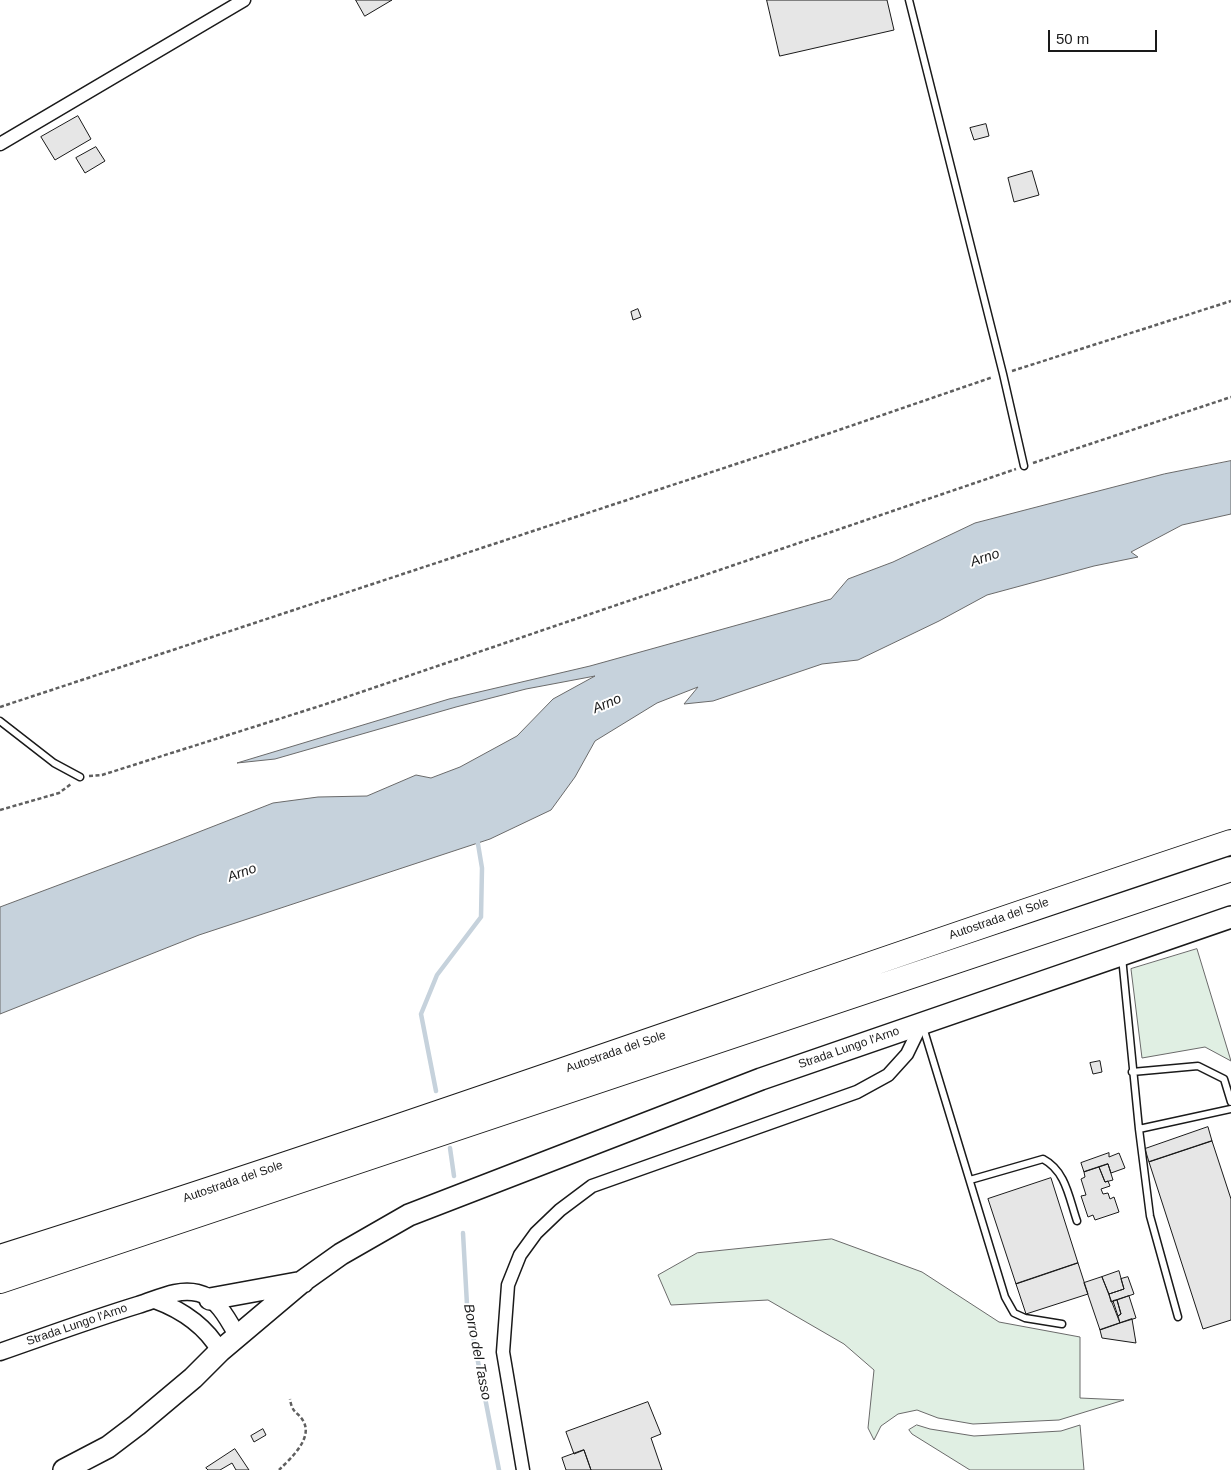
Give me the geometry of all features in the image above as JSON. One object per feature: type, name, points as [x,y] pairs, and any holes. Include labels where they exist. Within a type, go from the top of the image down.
[{"type":"highway","name":"Autostrada del Sole","points":[[0,1257],[151,1209],[605,1056],[1002,918],[1231,842]]},
{"type":"highway","name":"Autostrada del Sole","points":[[0,1281],[1012,944],[1231,869]]},
{"type":"main road","name":"Strada Lungo l'Arno","points":[[64,1470],[108,1447],[137,1425],[193,1378],[220,1351],[303,1282],[341,1254],[409,1215],[762,1079],[1231,917]]},
{"type":"main road","points":[[210,1299],[303,1282]]},
{"type":"street","points":[[0,144],[244,0]]},
{"type":"street","points":[[523,1470],[503,1352],[508,1285],[520,1256],[536,1233],[560,1210],[592,1186],[857,1092],[888,1075],[907,1054],[922,1023]]},
{"type":"street","name":"Strada Lungo l'Arno","points":[[0,1352],[168,1294],[185,1291],[199,1293],[210,1299]]},
{"type":"street","points":[[210,1299],[227,1317],[238,1337]]},
{"type":"street","points":[[155,1300],[170,1305],[193,1320],[212,1337],[220,1351]]},
{"type":"lane","points":[[909,0],[1024,466]]},
{"type":"lane","points":[[0,722],[54,762],[80,777]]},
{"type":"lane","points":[[1121,954],[1132,1072],[1150,1216],[1178,1317]]},
{"type":"lane","points":[[922,1023],[1005,1297],[1014,1313],[1024,1318],[1062,1324]]},
{"type":"lane","points":[[1132,1072],[1198,1066],[1224,1079],[1231,1102]]},
{"type":"lane","points":[[1139,1129],[1231,1109]]},
{"type":"lane","points":[[970,1180],[1042,1160],[1052,1164],[1062,1176],[1077,1221]]},
{"type":"path","points":[[0,707],[833,432],[1002,374],[1231,301]]},
{"type":"path","points":[[0,810],[59,793],[80,777],[102,775],[323,705],[1231,397]]},
{"type":"path","points":[[279,1470],[303,1442],[306,1431],[302,1420],[291,1409],[290,1399]]},
{"type":"green space","points":[[1197,949],[1231,1061],[1205,1047],[1142,1058],[1131,969]]},
{"type":"green space","points":[[832,1239],[922,1272],[999,1322],[1080,1337],[1080,1398],[1124,1400],[1059,1420],[973,1424],[938,1418],[917,1410],[898,1414],[881,1426],[874,1440],[868,1428],[874,1370],[844,1344],[768,1300],[671,1305],[658,1275],[697,1253]]},
{"type":"green space","points":[[917,1425],[974,1436],[1061,1431],[1080,1425],[1084,1470],[970,1470],[912,1434],[909,1430]]},
{"type":"water","name":"Arno","points":[[1231,461],[1231,514],[1182,525],[1131,552],[1138,557],[1094,566],[987,595],[939,621],[858,660],[822,664],[713,701],[684,704],[698,687],[657,703],[595,741],[575,777],[551,810],[490,839],[199,935],[0,1014],[0,907],[273,803],[318,797],[367,796],[416,775],[431,778],[460,767],[517,736],[553,699],[595,676],[526,689],[456,707],[275,759],[237,763],[449,699],[590,666],[831,599],[848,579],[893,562],[975,523],[1164,474]]},
{"type":"building","points":[[356,0],[392,0],[365,16]]},
{"type":"building","points":[[767,0],[887,0],[894,30],[780,56]]},
{"type":"building","points":[[78,116],[91,139],[55,160],[41,137]]},
{"type":"building","points":[[986,124],[989,136],[974,140],[970,128]]},
{"type":"building","points":[[96,147],[105,161],[85,173],[76,158]]},
{"type":"building","points":[[1032,171],[1039,195],[1014,202],[1008,178]]},
{"type":"building","points":[[638,309],[641,317],[633,320],[631,312]]},
{"type":"building","points":[[1100,1061],[1102,1072],[1093,1074],[1090,1063]]},
{"type":"building","points":[[1208,1127],[1212,1141],[1149,1162],[1145,1149]]},
{"type":"building","points":[[1212,1141],[1231,1199],[1231,1320],[1203,1329],[1149,1162]]},
{"type":"building","points":[[1109,1153],[1109,1157],[1119,1153],[1125,1168],[1111,1173],[1108,1164],[1084,1172],[1081,1163]]},
{"type":"building","points":[[1108,1164],[1113,1180],[1105,1182],[1099,1167]]},
{"type":"building","points":[[1099,1167],[1105,1182],[1108,1181],[1110,1186],[1101,1189],[1103,1194],[1108,1193],[1110,1199],[1114,1197],[1119,1212],[1095,1220],[1093,1215],[1088,1217],[1081,1196],[1086,1195],[1081,1179],[1085,1177],[1084,1172]]},
{"type":"building","points":[[1051,1178],[1078,1263],[1016,1284],[988,1199]]},
{"type":"building","points":[[1078,1263],[1088,1294],[1026,1314],[1016,1284]]},
{"type":"building","points":[[1119,1271],[1124,1289],[1109,1294],[1102,1277]]},
{"type":"building","points":[[1102,1277],[1120,1323],[1100,1330],[1084,1283]]},
{"type":"building","points":[[1128,1277],[1134,1294],[1111,1302],[1109,1294],[1124,1289],[1121,1279]]},
{"type":"building","points":[[1129,1296],[1136,1318],[1120,1323],[1118,1316],[1121,1314],[1117,1300]]},
{"type":"building","points":[[1117,1300],[1121,1314],[1118,1316],[1113,1301]]},
{"type":"building","points":[[1132,1319],[1136,1343],[1102,1338],[1100,1330]]},
{"type":"building","points":[[648,1402],[661,1434],[651,1438],[662,1470],[591,1470],[584,1450],[574,1454],[566,1432]]},
{"type":"building","points":[[263,1429],[266,1435],[254,1442],[251,1436]]},
{"type":"building","points":[[235,1449],[249,1470],[236,1470],[232,1463],[220,1470],[208,1470],[206,1468]]},
{"type":"building","points":[[584,1450],[591,1470],[566,1470],[562,1458]]},
{"type":"waterway","name":"Borro del Tasso","points":[[436,1091],[421,1014],[437,975],[481,917],[482,868],[477,838]]},
{"type":"waterway","name":"Borro del Tasso","points":[[450,1148],[454,1176]]},
{"type":"waterway","name":"Borro del Tasso","points":[[463,1233],[467,1305],[499,1470]]}]
